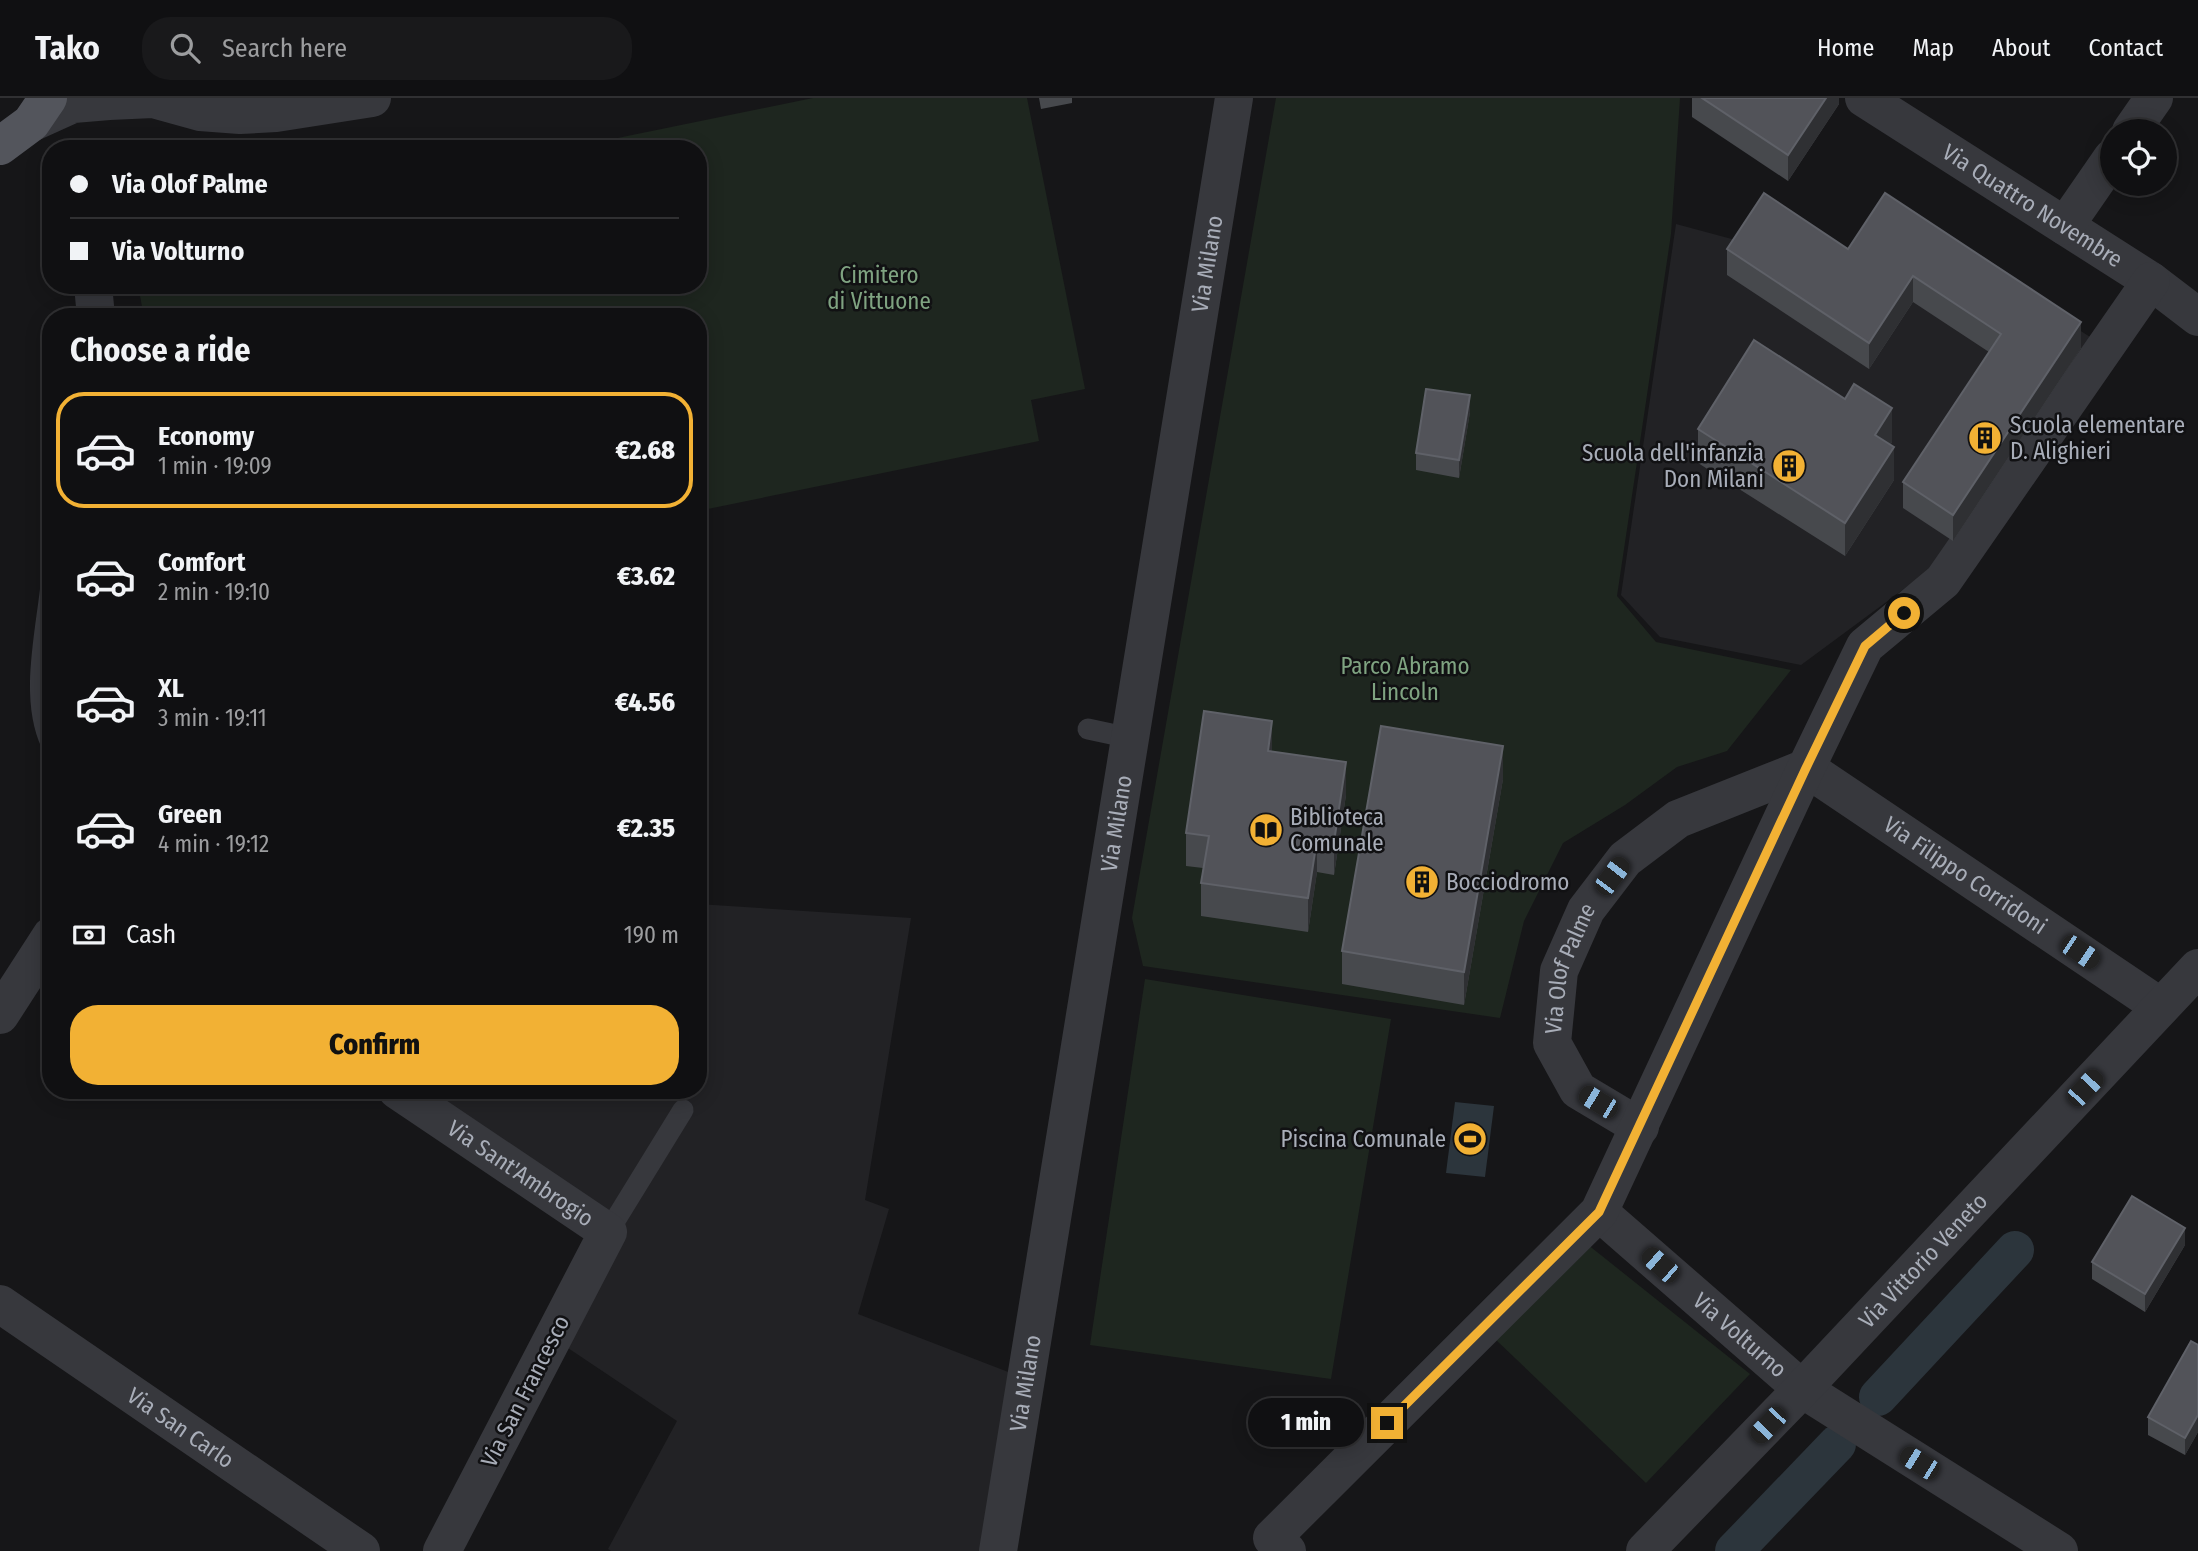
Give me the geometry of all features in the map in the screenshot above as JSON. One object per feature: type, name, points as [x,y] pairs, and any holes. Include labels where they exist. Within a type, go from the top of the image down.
[{"type":"main road","points":[[0,146],[39,111]]},
{"type":"street","points":[[39,111],[74,104],[152,98],[200,112],[240,115],[276,113],[372,98]]},
{"type":"street","name":"Via Milano","points":[[998,1551],[1234,98]]},
{"type":"street","name":"Via Quattro Novembre","points":[[1864,98],[2151,281],[2198,317]]},
{"type":"street","points":[[2139,119],[2154,98]]},
{"type":"street","points":[[2065,226],[2100,175]]},
{"type":"street","points":[[1287,1551],[1272,1538],[1599,1212],[1865,646],[1943,581],[2151,281]]},
{"type":"street","name":"Via Filippo Corridoni","points":[[1806,768],[2161,1007]]},
{"type":"street","name":"Via Olof Palme","points":[[1640,1127],[1578,1090],[1552,1043],[1559,971],[1586,909],[1625,859],[1678,819],[1806,768]]},
{"type":"street","points":[[0,1015],[42,950]]},
{"type":"street","name":"Via Vittorio Veneto","points":[[1645,1551],[1802,1389],[2161,1007],[2195,975]]},
{"type":"street","name":"Via Sant'Ambrogio","points":[[410,1099],[608,1232]]},
{"type":"street","name":"Via Volturno","points":[[1599,1212],[1802,1389],[2059,1551]]},
{"type":"street","name":"Via San Francesco","points":[[442,1551],[608,1232]]},
{"type":"street","name":"Via San Carlo","points":[[0,1304],[361,1551]]},
{"type":"lane","points":[[42,664],[42,698]]},
{"type":"lane","points":[[1088,729],[1130,738]]},
{"type":"lane","points":[[608,1232],[683,1110]]},
{"type":"shaded area","points":[[1886,207],[2098,342],[1939,563],[1801,665],[1660,637],[1621,595],[1676,224],[1843,269]]},
{"type":"shaded area","points":[[707,905],[911,918],[865,1200],[889,1209],[858,1314],[1016,1375],[987,1551],[608,1549],[677,1421],[562,1344],[625,1232],[428,1099],[707,1099]]},
{"type":"shaded area","name":"Piscina Comunale","points":[[1455,1102],[1494,1106],[1485,1177],[1446,1173]]},
{"type":"green space","name":"Cimitero di Vittuone","points":[[813,98],[1027,98],[1085,389],[1031,400],[1039,441],[707,509],[707,308],[142,308],[140,294],[707,294],[707,140],[608,140]]},
{"type":"green space","name":"Parco Abramo Lincoln","points":[[1276,98],[1680,98],[1671,234],[1617,596],[1656,642],[1791,670],[1727,751],[1677,767],[1625,805],[1563,843],[1524,921],[1500,1018],[1143,966],[1132,918]]},
{"type":"green space","points":[[1145,979],[1391,1019],[1331,1379],[1090,1345]]},
{"type":"green space","points":[[1587,1244],[1750,1374],[1646,1483],[1495,1339]]},
{"type":"building","points":[[1702,98],[1826,98],[1788,155]]},
{"type":"building","name":"Scuola elementare D. Alighieri","points":[[1764,193],[1848,249],[1885,193],[2081,322],[1953,515],[1903,482],[2001,334],[1913,276],[1869,343],[1727,249]]},
{"type":"building","name":"Scuola dell'infanzia Don Milani","points":[[1754,340],[1845,399],[1854,384],[1892,408],[1875,435],[1894,447],[1845,523],[1698,429]]},
{"type":"building","points":[[1426,389],[1470,395],[1459,460],[1416,453]]},
{"type":"building","name":"Biblioteca Comunale","points":[[1204,711],[1272,721],[1268,751],[1346,762],[1334,842],[1317,839],[1308,898],[1201,883],[1209,836],[1186,833]]},
{"type":"building","name":"Bocciodromo","points":[[1381,726],[1503,746],[1464,972],[1342,951]]},
{"type":"building","points":[[2132,1196],[2185,1228],[2145,1294],[2092,1262]]},
{"type":"building","points":[[2191,1341],[2198,1345],[2198,1415],[2185,1438],[2148,1417]]},
{"type":"waterway","points":[[1878,1397],[2015,1250]]},
{"type":"waterway","points":[[1734,1551],[1837,1444]]},
{"type":"place","name":"Scuola elementare D. Alighieri","points":[[1985,438]]},
{"type":"place","name":"Scuola dell'infanzia Don Milani","points":[[1789,466]]},
{"type":"place","name":"Biblioteca Comunale","points":[[1266,830]]},
{"type":"place","name":"Bocciodromo","points":[[1422,882]]},
{"type":"place","name":"Piscina Comunale","points":[[1470,1139]]},
{"type":"route","points":[[1387,1423],[1599,1212],[1865,646],[1904,613]]}]
